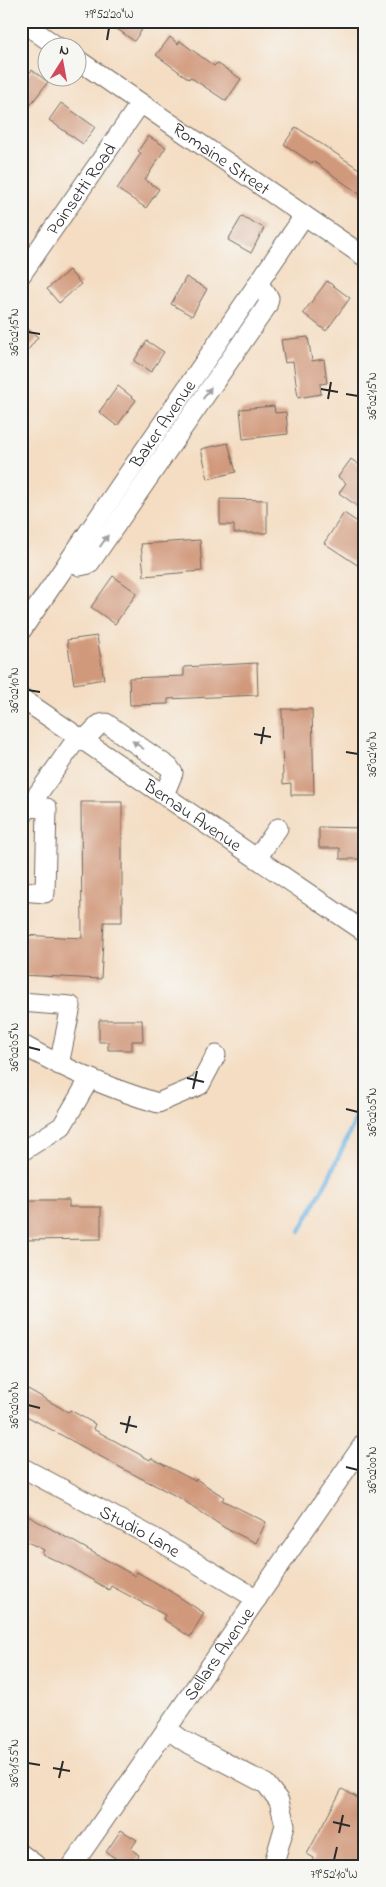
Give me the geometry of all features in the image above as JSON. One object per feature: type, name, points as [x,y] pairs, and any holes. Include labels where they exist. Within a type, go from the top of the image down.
[{"type":"main road","points":[[21,1857],[33,1866]]},
{"type":"street","points":[[21,21],[45,38]]},
{"type":"street","name":"Romaine Street","points":[[88,67],[365,257]]},
{"type":"street","name":"Poinsetti Road","points":[[21,275],[140,104]]},
{"type":"street","name":"Baker Avenue","points":[[21,632],[304,216]]},
{"type":"street","points":[[69,561],[80,566],[88,564],[266,306],[269,298],[258,283]]},
{"type":"street","points":[[164,421],[179,433]]},
{"type":"street","name":"Bernau Avenue","points":[[21,698],[365,932]]},
{"type":"street","points":[[24,810],[81,738],[100,724],[106,723],[169,767],[173,773],[164,795]]},
{"type":"street","points":[[21,891],[45,893],[47,808],[24,810]]},
{"type":"street","points":[[257,858],[278,828]]},
{"type":"street","points":[[21,1002],[71,1006],[60,1065]]},
{"type":"street","points":[[21,1044],[60,1065],[119,1092],[158,1103],[200,1085],[216,1055]]},
{"type":"street","points":[[21,1152],[62,1126],[90,1078]]},
{"type":"street","name":"Sellars Avenue","points":[[72,1866],[365,1442]]},
{"type":"street","name":"Studio Lane","points":[[21,1467],[156,1539],[257,1599]]},
{"type":"street","points":[[167,1729],[184,1741],[266,1784],[279,1801],[285,1825],[274,1866]]},
{"type":"building","points":[[106,21],[148,21],[134,41]]},
{"type":"building","points":[[170,37],[178,44],[180,41],[214,66],[217,63],[241,79],[226,101],[190,77],[189,79],[156,55]]},
{"type":"building","points":[[32,70],[38,74],[38,88],[43,88],[21,117],[21,84]]},
{"type":"building","points":[[61,103],[95,127],[83,144],[49,120]]},
{"type":"building","points":[[296,127],[365,173],[365,198],[313,161],[312,163],[284,144]]},
{"type":"building","points":[[148,136],[166,147],[145,180],[159,189],[146,208],[117,189],[141,153],[138,151]]},
{"type":"building","points":[[242,216],[264,228],[251,253],[228,240]]},
{"type":"building","points":[[69,270],[81,284],[59,303],[47,289]]},
{"type":"building","points":[[186,277],[207,289],[192,316],[171,304]]},
{"type":"building","points":[[327,281],[350,298],[326,331],[303,313]]},
{"type":"building","points":[[21,325],[38,337],[21,359]]},
{"type":"building","points":[[308,337],[312,361],[324,359],[327,383],[320,384],[321,394],[298,398],[293,361],[285,363],[281,340]]},
{"type":"building","points":[[147,341],[164,352],[151,372],[134,361]]},
{"type":"building","points":[[118,386],[136,400],[117,426],[99,412]]},
{"type":"building","points":[[274,406],[275,413],[286,412],[288,434],[243,439],[240,409]]},
{"type":"building","points":[[228,443],[236,472],[208,479],[201,449]]},
{"type":"building","points":[[351,459],[365,469],[365,496],[357,506],[339,493],[346,483],[338,477]]},
{"type":"building","points":[[220,499],[267,500],[267,533],[234,533],[234,525],[220,525]]},
{"type":"building","points":[[344,513],[365,527],[365,570],[324,543]]},
{"type":"building","points":[[200,540],[202,571],[144,576],[141,544]]},
{"type":"building","points":[[113,576],[137,593],[115,624],[91,607]]},
{"type":"building","points":[[97,636],[104,679],[74,684],[67,640]]},
{"type":"building","points":[[257,663],[258,695],[168,699],[168,704],[130,705],[129,678],[184,676],[184,667]]},
{"type":"building","points":[[282,709],[312,709],[314,795],[291,795],[291,783],[283,784]]},
{"type":"building","points":[[81,802],[122,802],[122,922],[104,922],[101,979],[21,975],[21,935],[82,938]]},
{"type":"building","points":[[319,827],[364,828],[363,859],[340,859],[340,848],[319,848]]},
{"type":"building","points":[[99,1020],[142,1020],[143,1041],[132,1041],[132,1050],[108,1050],[108,1042],[99,1042]]},
{"type":"building","points":[[21,1200],[69,1200],[69,1207],[101,1207],[101,1239],[21,1240]]},
{"type":"building","points":[[28,1389],[68,1412],[70,1410],[95,1424],[93,1429],[150,1460],[151,1458],[195,1481],[196,1479],[224,1497],[222,1500],[266,1522],[256,1543],[225,1528],[180,1498],[21,1413],[21,1401]]},
{"type":"building","points":[[21,1512],[135,1576],[137,1572],[204,1613],[190,1637],[163,1619],[165,1615],[111,1586],[109,1590],[72,1568],[42,1554],[44,1550],[21,1539]]},
{"type":"building","points":[[342,1789],[365,1802],[365,1866],[310,1866],[314,1858],[307,1854]]},
{"type":"building","points":[[121,1830],[137,1840],[131,1849],[139,1855],[132,1866],[127,1866],[106,1852]]},
{"type":"waterway","points":[[300,1231],[331,1173],[365,1099]]}]
